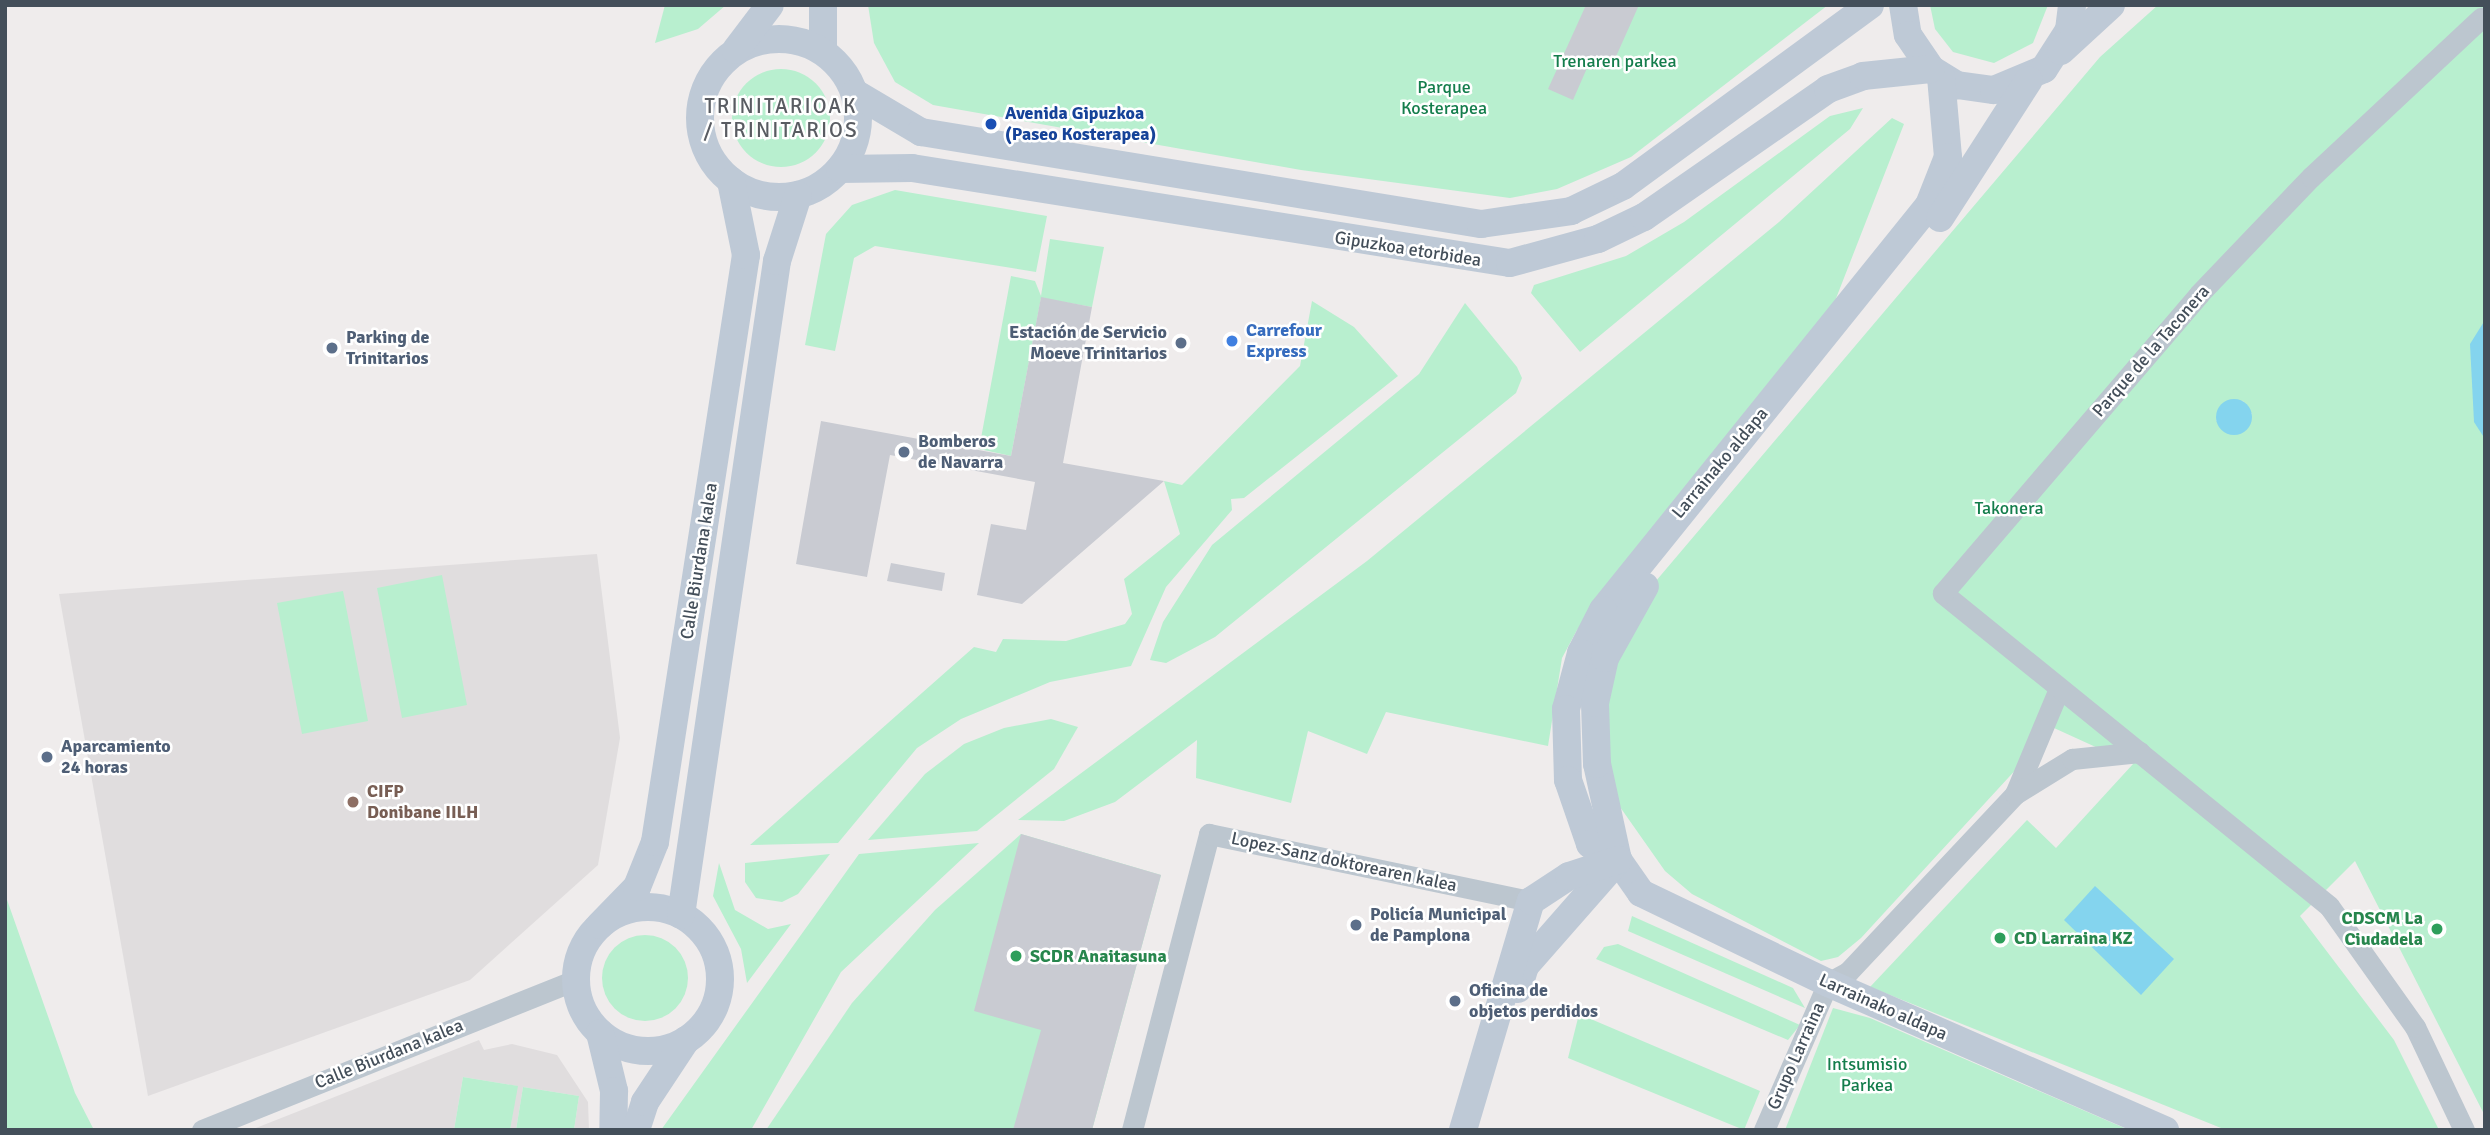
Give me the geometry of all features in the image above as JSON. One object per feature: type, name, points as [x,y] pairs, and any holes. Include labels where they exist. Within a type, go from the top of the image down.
[{"type":"street","points":[[770,5],[735,52],[713,74],[702,102],[701,132],[712,160],[732,181],[775,197],[799,195],[840,169],[853,146],[855,93],[823,51],[823,5]]},
{"type":"street","name":"Gipuzkoa etorbidea","points":[[855,93],[921,132],[1481,224],[1571,211],[1623,186],[1870,5]]},
{"type":"street","points":[[1903,5],[1908,35],[1936,73]]},
{"type":"street","points":[[2057,55],[2072,5]]},
{"type":"street","points":[[2029,80],[2111,5]]},
{"type":"street","name":"Parque de la Taconera","points":[[2464,1130],[2415,1027],[2329,906],[1942,593],[2199,294],[2311,177],[2481,18]]},
{"type":"street","points":[[735,52],[774,40],[823,51]]},
{"type":"street","name":"Gipuzkoa etorbidea","points":[[840,169],[912,168],[1510,263],[1598,239],[1644,217],[1828,89],[1863,76],[1936,73],[1994,90],[2029,80]]},
{"type":"street","name":"Larrainako aldapa","points":[[1618,860],[1590,844],[1565,751],[1566,709],[1581,653],[1604,610],[1688,500],[1929,205],[1948,156],[1936,73]]},
{"type":"street","name":"Larrainako aldapa","points":[[2029,80],[1941,216],[1625,614],[1595,703],[1597,764],[1618,860],[1641,893],[1828,983],[2165,1130]]},
{"type":"street","name":"Calle Biurdana kalea","points":[[600,925],[637,887],[655,842],[746,255],[732,181]]},
{"type":"street","name":"Calle Biurdana kalea","points":[[681,915],[777,261],[799,195]]},
{"type":"street","points":[[2015,794],[2059,689]]},
{"type":"street","points":[[1828,983],[1848,972],[2015,794],[2072,760],[2140,752]]},
{"type":"street","name":"Lopez-Sanz doktorearen kalea","points":[[1132,1130],[1209,834],[1531,901]]},
{"type":"street","points":[[1569,876],[1590,844]]},
{"type":"street","points":[[1463,1130],[1531,901],[1569,876],[1618,860]]},
{"type":"street","points":[[1479,1130],[1525,966],[1586,901],[1618,860]]},
{"type":"street","points":[[1586,901],[1641,893]]},
{"type":"street","points":[[613,1130],[614,1091],[600,1033],[578,999],[576,980],[583,950],[600,925],[639,907],[681,915],[699,928],[718,965],[714,1008],[685,1040],[645,1102],[636,1130]]},
{"type":"street","name":"Calle Biurdana kalea","points":[[202,1130],[576,980]]},
{"type":"street","name":"Grupo Larraina","points":[[1764,1130],[1828,983]]},
{"type":"street","points":[[600,1033],[641,1051],[685,1040]]},
{"type":"shaded area","name":"CIFP Donibane IILH","points":[[597,554],[620,738],[598,865],[470,980],[148,1096],[59,594]]},
{"type":"shaded area","points":[[479,1040],[484,1050],[512,1044],[557,1055],[588,1102],[589,1130],[574,1130],[579,1096],[523,1087],[516,1130],[510,1130],[517,1086],[463,1077],[454,1130],[251,1130]]},
{"type":"green space","points":[[665,5],[726,5],[698,29],[655,43]]},
{"type":"green space","name":"Parque Kosterapea","points":[[868,5],[1828,5],[1631,157],[1557,189],[1510,198],[1301,170],[933,105],[895,82],[874,43]]},
{"type":"green space","points":[[1930,5],[2048,5],[2033,43],[1994,63],[1953,52],[1935,29]]},
{"type":"green space","name":"Takonera","points":[[2158,5],[2485,5],[2485,1116],[2355,861],[2300,916],[2394,1040],[2439,1130],[2226,1130],[1870,987],[2027,820],[2056,848],[2133,764],[2054,728],[1861,938],[1838,957],[1821,961],[1692,894],[1665,871],[1613,797],[1602,754],[1609,663],[1639,601],[2100,57]],"holes":[[[2228,400],[2243,401],[2252,414],[2216,421]]]},
{"type":"green space","points":[[781,69],[800,73],[816,83],[826,99],[830,118],[826,137],[816,153],[800,163],[781,167],[762,163],[746,153],[736,137],[732,118],[736,99],[746,83],[762,73]]},
{"type":"green space","points":[[1863,108],[1850,129],[1580,352],[1531,293],[1534,285],[1626,256],[1684,222],[1830,116]]},
{"type":"green space","points":[[1892,118],[1904,124],[1835,301],[1577,630],[1562,658],[1548,746],[1386,712],[1367,754],[1308,731],[1291,803],[1196,778],[1197,740],[1115,802],[1064,821],[1018,820],[1367,561],[1779,222]]},
{"type":"green space","points":[[895,190],[1047,216],[1036,272],[875,246],[854,258],[835,351],[805,345],[826,234],[852,205]]},
{"type":"green space","points":[[1050,239],[1104,247],[1092,307],[1041,298],[1011,456],[979,449],[1011,276],[1035,281],[1041,296]]},
{"type":"green space","points":[[1312,301],[1354,327],[1398,376],[1244,498],[1231,499],[1232,510],[1166,587],[1131,666],[1050,682],[961,719],[917,748],[838,843],[750,845],[974,647],[996,652],[1003,639],[1066,641],[1125,624],[1132,614],[1124,579],[1180,534],[1164,481],[1182,485],[1300,366]]},
{"type":"green space","points":[[1465,303],[1517,367],[1522,378],[1516,393],[1215,637],[1166,663],[1150,660],[1163,622],[1212,545],[1419,374]]},
{"type":"green space","points":[[442,575],[467,705],[402,718],[377,588]]},
{"type":"green space","points":[[343,591],[368,721],[302,734],[277,603]]},
{"type":"green space","points":[[1051,719],[1078,727],[1054,769],[977,831],[868,840],[925,774],[964,744],[1004,728]]},
{"type":"green space","name":"SCDR Anaitasuna","points":[[1021,834],[1161,875],[1092,1130],[766,1130],[852,1003],[935,910]]},
{"type":"green space","points":[[979,843],[841,972],[751,1130],[661,1130],[859,854]]},
{"type":"green space","points":[[830,854],[798,894],[782,902],[756,898],[745,882],[745,863]]},
{"type":"green space","points":[[719,863],[735,910],[768,929],[791,924],[747,983],[741,949],[713,896]]},
{"type":"green space","points":[[5,894],[75,1093],[94,1130],[5,1130]]},
{"type":"green space","points":[[1632,916],[1793,988],[1805,1008],[1628,931]]},
{"type":"green space","points":[[637,935],[653,935],[676,947],[685,961],[688,978],[685,995],[676,1009],[653,1021],[637,1021],[621,1014],[609,1002],[602,986],[602,970],[609,954],[621,942]]},
{"type":"green space","points":[[1618,944],[1800,1025],[1788,1040],[1596,959],[1604,947]]},
{"type":"green space","name":"Intsumisio Parkea","points":[[1833,1008],[1870,1018],[2129,1130],[1785,1130]]},
{"type":"green space","points":[[1579,1014],[1760,1091],[1744,1130],[1568,1058]]},
{"type":"green space","points":[[463,1077],[518,1086],[510,1130],[454,1130]]},
{"type":"green space","points":[[523,1087],[579,1096],[574,1130],[516,1130]]},
{"type":"water","points":[[2485,320],[2485,439],[2474,422],[2470,344]]},
{"type":"water","points":[[2234,399],[2247,404],[2252,417],[2247,430],[2234,435],[2221,430],[2216,417],[2221,404]]},
{"type":"water","points":[[2095,886],[2174,959],[2141,995],[2064,920]]},
{"type":"building","points":[[1586,5],[1639,5],[1610,70],[1591,59],[1573,100],[1548,89]]},
{"type":"building","name":"Bomberos de Navarra","points":[[1041,297],[1092,307],[1063,463],[1164,481],[1022,604],[977,595],[991,524],[1026,530],[1035,482],[890,455],[867,577],[796,564],[821,421],[1011,456]]},
{"type":"building","points":[[891,563],[945,573],[942,591],[887,581]]},
{"type":"building","points":[[1021,834],[1161,875],[1092,1130],[1013,1130],[1041,1030],[974,1011]]},
{"type":"place","name":"Avenida Gipuzkoa (Paseo Kosterapea)","points":[[991,124]]},
{"type":"place","name":"Carrefour Express","points":[[1232,341]]},
{"type":"place","name":"Estación de Servicio Moeve Trinitarios","points":[[1181,343]]},
{"type":"place","name":"Parking de Trinitarios","points":[[332,348]]},
{"type":"place","name":"Bomberos de Navarra","points":[[904,452]]},
{"type":"place","name":"Aparcamiento 24 horas","points":[[47,757]]},
{"type":"place","name":"CIFP Donibane IILH","points":[[353,802]]},
{"type":"place","name":"Policía Municipal de Pamplona","points":[[1356,925]]},
{"type":"place","name":"CDSCM La Ciudadela","points":[[2437,929]]},
{"type":"place","name":"CD Larraina KZ","points":[[2000,938]]},
{"type":"place","name":"SCDR Anaitasuna","points":[[1016,956]]},
{"type":"place","name":"Oficina de objetos perdidos","points":[[1455,1001]]},
{"type":"district","name":"TRINITARIOAK / TRINITARIOS","points":[[781,118]]},
{"type":"park label","name":"Trenaren parkea","points":[[1615,61]]}]
